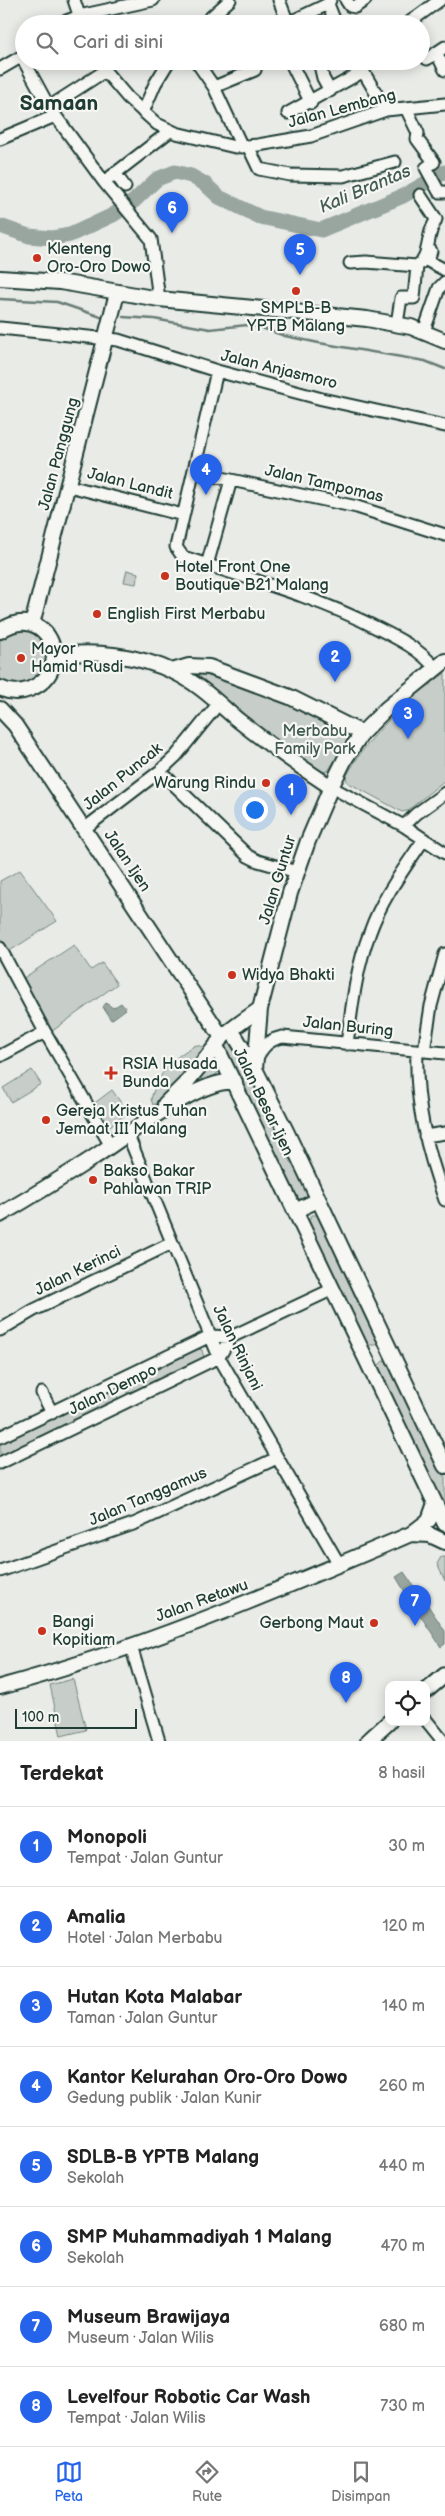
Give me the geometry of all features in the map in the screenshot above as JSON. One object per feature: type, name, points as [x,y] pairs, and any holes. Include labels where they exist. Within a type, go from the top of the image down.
[{"type":"main road","points":[[0,278],[60,282],[159,299],[226,304],[397,324],[424,331],[445,341]]},
{"type":"main road","name":"Jalan Panggung","points":[[32,624],[69,486],[117,293]]},
{"type":"main road","points":[[0,631],[16,624],[32,624],[49,636],[53,643],[54,657],[47,676],[34,687],[20,692],[0,688]]},
{"type":"main road","points":[[54,657],[75,653],[97,653],[136,660],[172,671],[331,787]]},
{"type":"main road","name":"Jalan Guntur","points":[[256,1063],[260,1009],[297,872],[331,787],[345,759],[362,733],[386,709],[440,664]]},
{"type":"main road","points":[[172,671],[189,666],[209,667],[290,696],[362,733]]},
{"type":"main road","points":[[0,697],[15,726]]},
{"type":"main road","name":"Jalan Ijen","points":[[0,709],[15,726],[223,1037]]},
{"type":"main road","points":[[153,1118],[185,1084],[223,1037],[260,1009]]},
{"type":"main road","name":"Jalan Besar Ijen","points":[[223,1037],[256,1063],[318,1200],[445,1466]]},
{"type":"main road","name":"Jalan Besar Ijen","points":[[223,1037],[235,1082],[445,1524]]},
{"type":"main road","points":[[0,1215],[153,1118],[208,1086],[221,1081],[235,1082]]},
{"type":"main road","points":[[296,1211],[318,1200]]},
{"type":"main road","points":[[366,1359],[388,1348]]},
{"type":"main road","name":"Jalan Retawu","points":[[0,1686],[131,1646],[270,1595],[411,1534],[429,1520],[435,1503]]},
{"type":"main road","points":[[411,1534],[430,1535],[445,1542]]},
{"type":"main road","points":[[430,1688],[445,1675]]},
{"type":"main road","points":[[368,1741],[385,1726]]},
{"type":"street","points":[[74,0],[78,15]]},
{"type":"street","points":[[94,15],[132,2],[153,0]]},
{"type":"street","points":[[213,15],[230,0]]},
{"type":"street","points":[[279,0],[284,15]]},
{"type":"street","points":[[346,0],[350,6],[355,7],[365,0]]},
{"type":"street","points":[[419,15],[440,0]]},
{"type":"street","points":[[303,15],[329,2],[333,15]]},
{"type":"street","points":[[437,53],[445,70]]},
{"type":"street","points":[[0,69],[15,62]]},
{"type":"street","points":[[30,70],[52,111],[116,199],[151,239],[159,299]]},
{"type":"street","points":[[0,140],[52,111],[98,70]]},
{"type":"street","name":"Jalan Lembang","points":[[105,70],[143,112],[157,124],[170,131],[195,138],[250,146],[311,136],[386,110],[445,104]]},
{"type":"street","points":[[143,112],[152,90],[164,70]]},
{"type":"street","points":[[202,70],[250,146],[261,170],[320,176],[354,174],[395,162]]},
{"type":"street","points":[[214,87],[255,70]]},
{"type":"street","points":[[294,70],[310,103]]},
{"type":"street","points":[[321,70],[330,91]]},
{"type":"street","points":[[288,113],[310,103],[364,71],[386,110]]},
{"type":"street","points":[[133,102],[152,90]]},
{"type":"street","points":[[406,108],[418,133],[417,139],[434,162],[426,168],[440,189]]},
{"type":"street","points":[[104,182],[170,131]]},
{"type":"street","points":[[116,172],[125,187]]},
{"type":"street","points":[[350,263],[366,262],[417,266],[422,262],[428,249],[431,229],[436,219],[420,194]]},
{"type":"street","points":[[428,249],[432,252],[428,261],[445,270]]},
{"type":"street","points":[[397,324],[402,297],[414,298],[417,266]]},
{"type":"street","points":[[424,331],[439,288],[445,282]]},
{"type":"street","name":"Jalan Anjasmoro","points":[[0,328],[107,338],[156,351],[217,371],[322,399],[445,426]]},
{"type":"street","points":[[217,371],[183,515],[176,547],[177,552],[183,557],[295,592],[361,620],[440,664]]},
{"type":"street","name":"Jalan Tampomas","points":[[194,472],[357,507],[445,535]]},
{"type":"street","points":[[207,565],[231,480]]},
{"type":"street","name":"Jalan Landit","points":[[69,486],[183,515]]},
{"type":"street","name":"Jalan Puncak","points":[[84,829],[160,771],[176,756],[219,704]]},
{"type":"street","points":[[160,771],[248,856],[258,861],[297,872]]},
{"type":"street","points":[[331,787],[404,826],[445,853]]},
{"type":"street","points":[[404,826],[416,814],[445,793]]},
{"type":"street","points":[[347,1044],[357,974],[370,931],[385,900],[424,839]]},
{"type":"street","points":[[0,948],[45,1032],[111,1146]]},
{"type":"street","points":[[445,954],[421,1051],[418,1101],[425,1136],[445,1200]]},
{"type":"street","points":[[0,1056],[45,1032]]},
{"type":"street","name":"Jalan Buring","points":[[256,1063],[269,1042],[283,1037],[445,1053]]},
{"type":"street","points":[[425,1136],[445,1133]]},
{"type":"street","name":"Jalan Rinjani","points":[[128,1135],[219,1357],[339,1564]]},
{"type":"street","name":"Jalan Kerinci","points":[[0,1330],[34,1310],[172,1243]]},
{"type":"street","points":[[210,1336],[231,1338],[333,1288]]},
{"type":"street","name":"Jalan Dempo","points":[[0,1437],[210,1336]]},
{"type":"street","points":[[219,1357],[231,1338]]},
{"type":"street","name":"Jalan Dempo","points":[[0,1463],[219,1357]]},
{"type":"street","points":[[117,1382],[126,1402]]},
{"type":"street","points":[[42,1393],[52,1413]]},
{"type":"street","name":"Jalan Tanggamus","points":[[0,1571],[136,1523],[277,1458]]},
{"type":"street","points":[[131,1646],[159,1741]]},
{"type":"street","points":[[154,1725],[167,1741]]},
{"type":"street","points":[[430,1725],[443,1741]]},
{"type":"green space","points":[[127,570],[138,573],[136,584],[124,582]]},
{"type":"green space","points":[[21,630],[36,635],[44,643],[47,654],[44,666],[37,676],[27,683],[14,684],[0,679],[0,641],[6,636]]},
{"type":"green space","name":"Merbabu Family Park","points":[[194,669],[290,701],[347,732],[350,737],[328,771],[322,772],[186,673]]},
{"type":"green space","points":[[445,673],[445,780],[407,811],[402,812],[347,782],[346,777],[377,732],[402,707]]},
{"type":"green space","points":[[20,870],[57,921],[8,952],[0,937],[0,881]]},
{"type":"green space","points":[[74,945],[91,970],[102,963],[117,984],[51,1032],[22,979]]},
{"type":"green space","points":[[227,1043],[232,1043],[253,1072],[309,1193],[304,1199],[295,1199],[223,1048]]},
{"type":"green space","points":[[196,1045],[204,1047],[202,1057],[162,1099],[153,1105],[151,1099],[162,1074],[180,1055]]},
{"type":"green space","points":[[214,1062],[219,1066],[217,1074],[170,1104]]},
{"type":"green space","points":[[32,1070],[41,1084],[11,1102],[3,1088]]},
{"type":"green space","points":[[112,1090],[128,1113],[107,1128],[92,1105]]},
{"type":"green space","points":[[312,1215],[319,1215],[379,1339],[375,1345],[366,1345],[306,1224]]},
{"type":"green space","points":[[196,1348],[202,1350],[204,1358],[130,1394],[127,1393],[126,1382]]},
{"type":"green space","points":[[383,1361],[393,1367],[445,1474],[445,1518],[377,1367]]},
{"type":"green space","points":[[108,1390],[117,1395],[118,1399],[114,1404],[0,1459],[0,1441]]},
{"type":"green space","points":[[441,1557],[445,1557],[445,1581],[437,1564]]},
{"type":"green space","points":[[73,1679],[86,1730],[61,1736],[50,1685]]},
{"type":"shaded area","points":[[106,1003],[113,1008],[121,1003],[126,1009],[111,1020],[103,1007]]},
{"type":"shaded area","points":[[404,1572],[421,1597],[413,1605],[396,1577]]},
{"type":"shaded area","points":[[424,1603],[427,1604],[445,1631],[445,1644],[441,1647],[416,1609]]},
{"type":"waterway","name":"Kali Brantas","points":[[0,226],[29,236],[52,238],[70,235],[113,215],[134,201],[157,179],[175,172],[191,176],[205,184],[219,197],[260,217],[321,230],[403,196],[445,172]]},
{"type":"waterway","points":[[0,299],[57,302],[104,318]]},
{"type":"waterway","points":[[123,317],[154,319],[210,329],[247,325],[319,343],[425,361],[445,369]]},
{"type":"place","name":"SMP Muhammadiyah 1 Malang","points":[[172,233]]},
{"type":"place","name":"Klenteng Oro-Oro Dowo","points":[[37,258]]},
{"type":"place","name":"SDLB-B YPTB Malang","points":[[300,275]]},
{"type":"place","name":"SMPLB-B YPTB Malang","points":[[296,291]]},
{"type":"place","name":"Kantor Kelurahan Oro-Oro Dowo","points":[[206,495]]},
{"type":"place","name":"Hotel Front One Boutique B21 Malang","points":[[165,576]]},
{"type":"place","name":"English First Merbabu","points":[[97,614]]},
{"type":"place","name":"Mayor Hamid Rusdi","points":[[21,658]]},
{"type":"place","name":"Amalia","points":[[335,682]]},
{"type":"place","name":"Hutan Kota Malabar","points":[[408,739]]},
{"type":"place","name":"Warung Rindu","points":[[266,783]]},
{"type":"place","name":"Monopoli","points":[[291,815]]},
{"type":"place","name":"Widya Bhakti","points":[[232,975]]},
{"type":"place","name":"RSIA Husada Bunda","points":[[111,1073]]},
{"type":"place","name":"Gereja Kristus Tuhan Jemaat III Malang","points":[[46,1120]]},
{"type":"place","name":"Bakso Bakar Pahlawan TRIP","points":[[93,1180]]},
{"type":"place","name":"Gerbong Maut","points":[[374,1623]]},
{"type":"place","name":"Museum Brawijaya","points":[[415,1626]]},
{"type":"place","name":"Bangi Kopitiam","points":[[42,1631]]},
{"type":"place","name":"Levelfour Robotic Car Wash","points":[[346,1703]]},
{"type":"district","name":"Samaan","points":[[59,103]]}]
